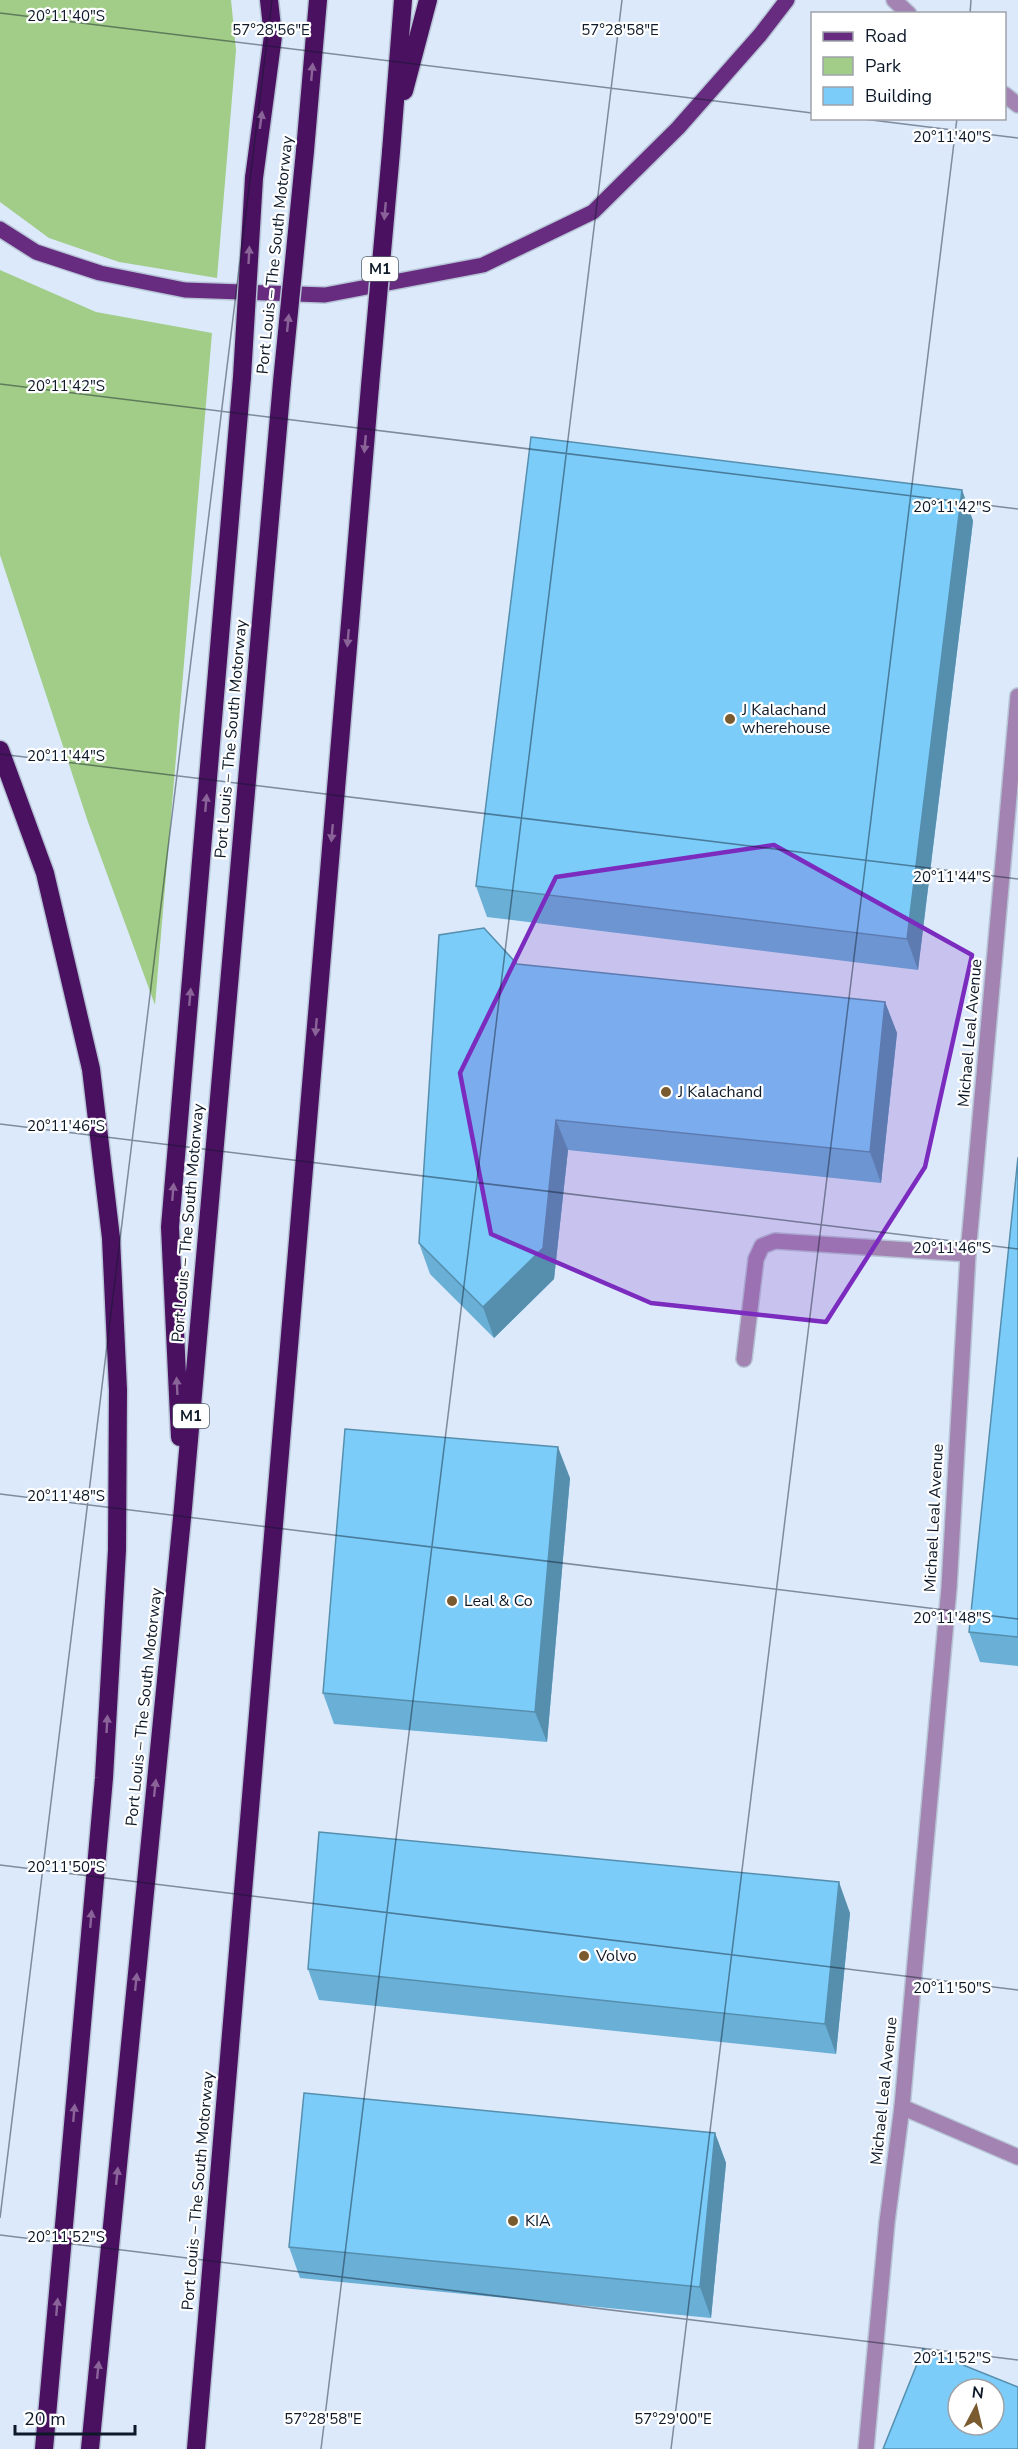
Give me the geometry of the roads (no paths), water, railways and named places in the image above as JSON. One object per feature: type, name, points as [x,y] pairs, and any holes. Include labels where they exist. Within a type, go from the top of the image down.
[{"type":"highway","points":[[183,1508],[170,1227],[242,377],[254,178],[273,36],[269,0]]},
{"type":"highway","name":"Port Louis – The South Motorway","points":[[90,2449],[183,1508],[318,0]]},
{"type":"highway","name":"Port Louis – The South Motorway","points":[[196,2449],[403,0]]},
{"type":"highway","points":[[391,145],[428,0]]},
{"type":"highway","points":[[0,750],[45,873],[91,1069],[111,1238],[118,1390],[117,1550],[104,1778],[44,2449]]},
{"type":"main road","points":[[0,229],[36,252],[100,273],[185,290],[325,295],[483,265],[594,212],[678,128],[787,0]]},
{"type":"street","points":[[894,0],[907,12]]},
{"type":"street","points":[[1006,95],[1018,105]]},
{"type":"street","name":"Michael Leal Avenue","points":[[866,2449],[887,2222],[902,2107],[949,1588],[968,1254],[1018,696]]},
{"type":"street","points":[[744,1359],[756,1259],[762,1246],[776,1241],[968,1254]]},
{"type":"street","points":[[902,2107],[1018,2157]]},
{"type":"place","name":"J Kalachand wherehouse","points":[[730,719]]},
{"type":"place","name":"J Kalachand","points":[[666,1092]]},
{"type":"place","name":"Leal & Co","points":[[452,1601]]},
{"type":"place","name":"Volvo","points":[[584,1956]]},
{"type":"place","name":"KIA","points":[[513,2221]]}]
